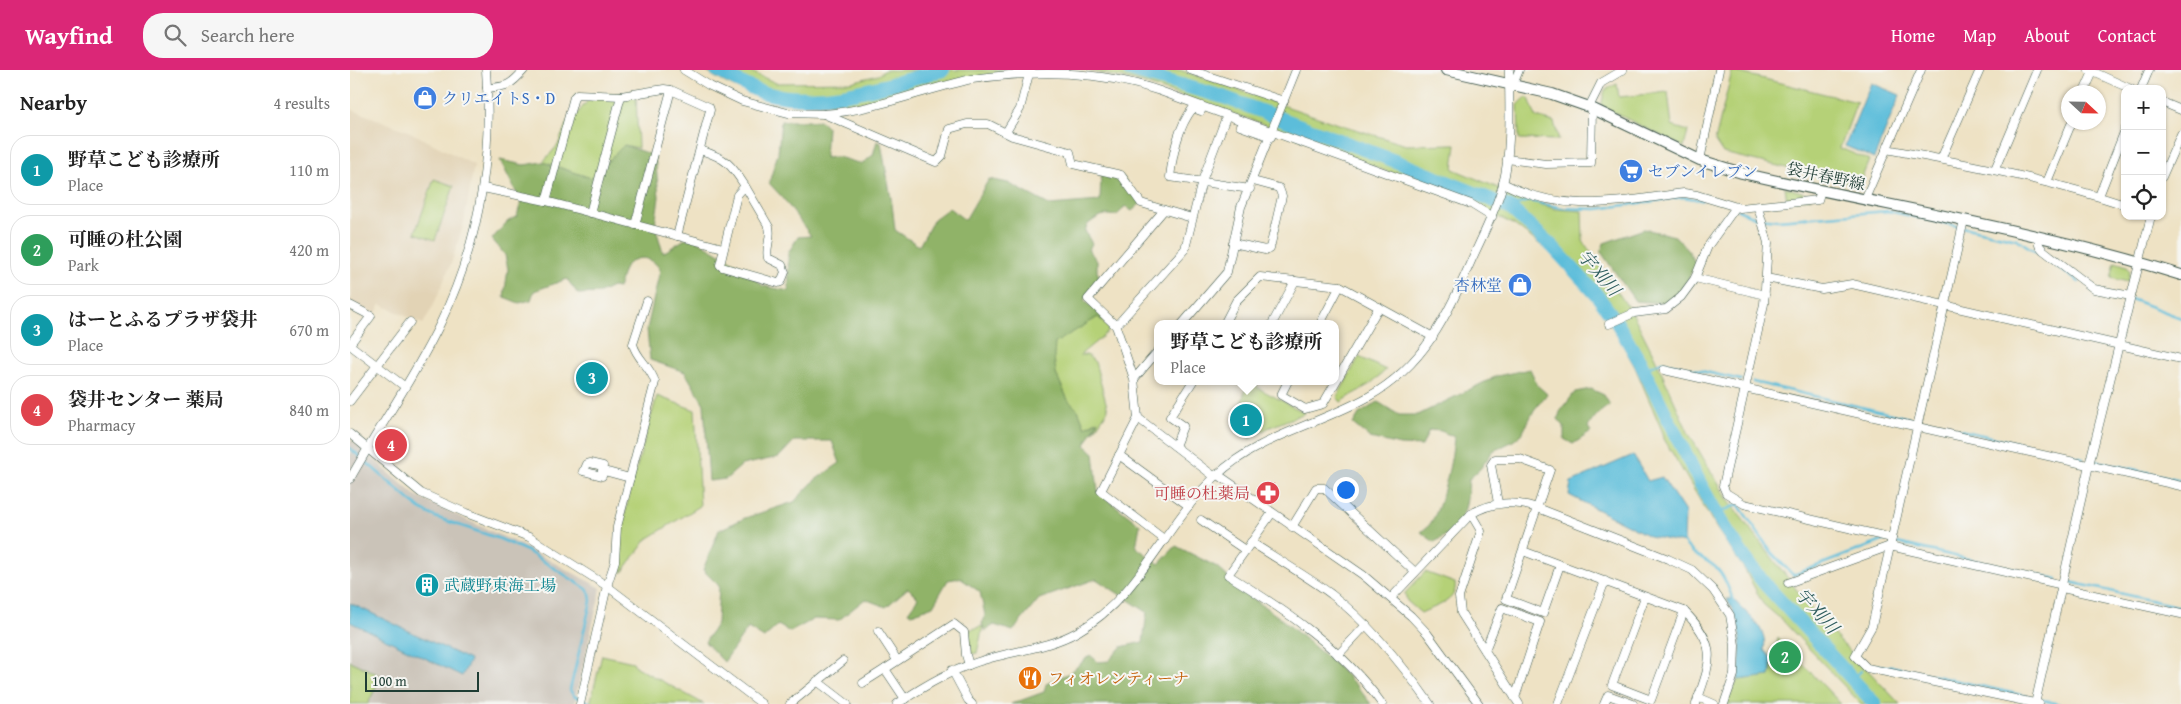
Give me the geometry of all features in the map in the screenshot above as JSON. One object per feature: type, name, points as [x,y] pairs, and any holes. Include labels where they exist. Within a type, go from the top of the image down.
[{"type":"main road","name":"袋井春野線","points":[[1446,70],[1552,94],[1590,108],[1700,160],[1742,173],[2038,236],[2140,262],[2181,276]]},
{"type":"street","points":[[350,479],[431,341],[458,283],[474,232],[483,188],[489,132],[486,70]]},
{"type":"street","points":[[487,88],[504,87],[512,83],[524,70]]},
{"type":"street","points":[[684,70],[710,86],[742,101],[788,113],[824,114],[870,107],[971,79],[1029,71],[1089,73],[1119,78],[1160,91],[1471,204],[1492,217]]},
{"type":"street","points":[[1190,70],[1283,102]]},
{"type":"street","points":[[1185,320],[1227,272],[1242,207],[1296,70]]},
{"type":"street","points":[[897,704],[952,670],[1055,642],[1090,624],[1117,602],[1189,506],[1216,476],[1260,444],[1347,408],[1389,385],[1406,369],[1433,336],[1453,301],[1492,217],[1503,183],[1507,159],[1511,86],[1509,70]]},
{"type":"street","points":[[1511,86],[1519,70]]},
{"type":"street","points":[[1507,159],[1546,164],[1591,163],[1590,108],[1601,83],[1623,70]]},
{"type":"street","points":[[1700,160],[1719,70]]},
{"type":"street","points":[[1865,199],[1921,70]]},
{"type":"street","points":[[1941,159],[1980,70]]},
{"type":"street","points":[[1995,169],[2038,70]]},
{"type":"street","points":[[2143,85],[2149,70]]},
{"type":"street","points":[[1006,132],[1020,109],[1029,71]]},
{"type":"street","points":[[2086,85],[2091,71],[2122,85]]},
{"type":"street","points":[[546,201],[574,97],[578,94],[621,96],[664,89],[671,90],[708,107],[710,110],[677,236]]},
{"type":"street","points":[[635,225],[671,90]]},
{"type":"street","points":[[590,213],[621,96]]},
{"type":"street","points":[[2166,104],[2181,110]]},
{"type":"street","points":[[1233,243],[1265,250],[1270,248],[1282,196],[1279,188],[1202,182],[1170,177],[1173,152],[1187,116],[1194,108],[1225,120],[1272,133]]},
{"type":"street","points":[[824,114],[936,162],[942,156],[949,129],[967,124],[988,124],[1012,136],[1070,152],[1074,164],[1122,175],[1141,203],[1192,218]]},
{"type":"street","points":[[1116,326],[1185,249],[1202,182],[1225,120]]},
{"type":"street","points":[[2047,182],[2069,130]]},
{"type":"street","points":[[2163,175],[2181,134]]},
{"type":"street","points":[[2099,196],[2121,140]]},
{"type":"street","points":[[1886,148],[1995,169],[2099,196],[2121,204]]},
{"type":"street","points":[[700,150],[726,160],[733,166],[745,186],[769,227],[771,235],[767,254],[771,260],[782,265],[785,272],[781,282],[778,283],[720,265],[737,195],[745,186]]},
{"type":"street","points":[[1503,183],[1538,198],[1594,204],[1684,193],[1736,207],[1758,207],[1818,200],[1822,190]]},
{"type":"street","points":[[483,188],[546,201],[723,248]]},
{"type":"street","points":[[1609,324],[1634,313],[1666,309],[1681,297],[1695,278],[1708,246],[1736,207]]},
{"type":"street","points":[[1758,207],[1768,243],[1765,295],[1723,486],[1726,493],[1753,507],[2062,586],[2181,614]]},
{"type":"street","points":[[1164,210],[1088,299],[1116,326],[1134,379],[1138,418],[1101,491],[1165,540]]},
{"type":"street","points":[[1964,220],[1872,626],[1855,656],[1868,668],[2037,704],[2088,465],[2150,220]]},
{"type":"street","points":[[2038,236],[2039,245],[2043,250],[2094,289],[2130,299]]},
{"type":"street","points":[[1226,320],[1236,302],[1260,277],[1340,286],[1433,336]]},
{"type":"street","points":[[1695,278],[1765,295]]},
{"type":"street","points":[[1766,278],[1822,290],[1852,284],[2181,359]]},
{"type":"street","points":[[1274,320],[1296,281]]},
{"type":"street","points":[[1322,320],[1340,286]]},
{"type":"street","points":[[580,704],[607,586],[615,561],[617,527],[655,382],[648,367],[634,349],[633,344],[647,301]]},
{"type":"street","points":[[350,305],[371,316],[350,344],[404,386]]},
{"type":"street","points":[[1339,376],[1379,307]]},
{"type":"street","points":[[350,401],[410,322]]},
{"type":"street","points":[[1134,379],[1154,356]]},
{"type":"street","points":[[1664,370],[2181,486]]},
{"type":"street","points":[[1175,446],[1183,426],[1170,416],[1190,385]]},
{"type":"street","points":[[1286,385],[1280,395],[1305,409],[1323,404],[1334,385]]},
{"type":"street","points":[[1138,418],[1216,476],[1363,575],[1392,598],[1427,633],[1479,704]]},
{"type":"street","points":[[350,434],[421,492],[466,513],[529,537],[607,586],[762,704]]},
{"type":"street","points":[[1120,455],[1189,506]]},
{"type":"street","points":[[1498,503],[1491,465],[1496,459],[1520,460],[1550,470],[1506,599],[1543,613],[1560,565]]},
{"type":"street","points":[[584,471],[587,464],[590,463],[603,466],[602,470],[630,478]]},
{"type":"street","points":[[1292,527],[1316,488],[1324,488],[1415,572]]},
{"type":"street","points":[[1392,598],[1471,514],[1484,507],[1498,503],[1521,503],[1538,508],[1692,570],[1713,590],[1730,615],[1735,645],[1734,675],[1724,704]]},
{"type":"street","points":[[1272,513],[1228,575],[1305,626],[1338,655],[1382,704]]},
{"type":"street","points":[[1471,514],[1481,531],[1459,597],[1462,613],[1517,701]]},
{"type":"street","points":[[1201,520],[1245,550]]},
{"type":"street","points":[[1251,542],[1331,594],[1366,626],[1410,676],[1430,704]]},
{"type":"street","points":[[1788,583],[1891,542]]},
{"type":"street","points":[[1523,551],[1684,611],[1700,628],[1709,650],[1708,670],[1697,701],[1714,704]]},
{"type":"street","points":[[1558,704],[1605,581]]},
{"type":"street","points":[[1645,597],[1612,685],[1651,700],[1684,611]]},
{"type":"street","points":[[1485,650],[1502,608],[1540,622],[1517,701]]},
{"type":"street","points":[[862,682],[954,624],[964,632],[966,655],[969,664]]},
{"type":"street","points":[[1338,655],[1366,626]]},
{"type":"street","points":[[878,631],[897,660]]},
{"type":"street","points":[[790,704],[843,661]]},
{"type":"street","points":[[885,668],[904,699]]},
{"type":"street","points":[[952,670],[972,704]]},
{"type":"street","points":[[817,681],[848,704]]},
{"type":"street","points":[[1604,704],[1608,694],[1633,704]]},
{"type":"shaded area","points":[[350,109],[408,131],[474,165],[464,222],[452,261],[434,304],[423,324],[380,304],[376,313],[350,303],[352,286],[350,284]]},
{"type":"shaded area","points":[[350,439],[417,497],[517,543],[601,588],[574,704],[350,704]]},
{"type":"green space","points":[[704,70],[747,70],[776,83],[851,82],[878,75],[885,70],[1025,70],[977,77],[874,101],[823,104],[773,99],[726,83]]},
{"type":"green space","points":[[1087,70],[1180,70],[1406,145],[1456,144],[1453,169],[1529,201],[1556,209],[1582,211],[1583,241],[1634,316],[1689,434],[1728,500],[1819,619],[1900,704],[1861,704],[1783,621],[1763,604],[1745,570],[1717,529],[1664,439],[1635,367],[1615,331],[1585,287],[1546,249],[1513,224],[1471,204],[1255,121],[1140,82]]},
{"type":"green space","points":[[1732,71],[1857,102],[1840,148],[1869,160],[1859,185],[1723,153],[1715,141]]},
{"type":"green space","points":[[1617,84],[1619,97],[1668,92],[1672,126],[1688,131],[1684,147],[1601,106],[1605,90]]},
{"type":"green space","points":[[636,92],[638,148],[624,145],[591,178],[543,162],[558,145],[567,122],[577,114],[589,99],[606,94]]},
{"type":"green space","points":[[1525,98],[1529,98],[1536,117],[1554,122],[1559,140],[1519,139],[1518,105]]},
{"type":"green space","points":[[781,121],[821,121],[827,127],[825,158],[838,157],[862,164],[873,155],[877,141],[881,143],[895,230],[919,246],[934,219],[949,208],[965,220],[989,179],[1008,183],[1049,205],[1100,201],[1101,174],[1123,177],[1141,203],[1132,211],[1125,206],[1116,215],[1099,217],[1087,225],[1085,231],[1092,244],[1088,249],[1097,261],[1097,272],[1102,280],[1084,300],[1110,325],[1098,317],[1055,343],[1056,374],[1068,400],[1078,410],[1085,427],[1098,421],[1085,445],[1094,453],[1098,492],[1140,525],[1136,547],[1159,564],[1176,546],[1217,567],[1244,592],[1280,618],[1335,664],[1356,685],[1371,704],[1011,704],[1044,692],[1046,684],[1071,672],[1090,655],[1098,662],[1109,661],[1121,647],[1143,642],[1147,612],[1096,579],[1039,599],[1013,631],[994,625],[985,631],[982,624],[985,615],[980,592],[960,578],[948,580],[933,606],[912,614],[908,612],[918,598],[908,588],[886,607],[865,599],[839,620],[814,619],[790,632],[778,625],[764,638],[748,628],[724,662],[705,642],[717,623],[719,586],[703,570],[719,530],[745,518],[794,502],[815,480],[840,463],[832,441],[794,441],[779,457],[742,465],[726,479],[709,481],[704,404],[685,372],[650,360],[647,329],[660,270],[654,262],[640,258],[625,267],[618,288],[612,287],[600,293],[578,294],[567,279],[534,291],[531,300],[519,303],[504,297],[508,269],[505,255],[492,239],[507,222],[517,216],[521,202],[500,160],[524,165],[543,162],[591,178],[624,145],[655,156],[659,197],[655,225],[663,253],[685,239],[693,238],[746,269],[763,286],[789,291],[788,253],[798,237],[811,236],[783,198],[769,183],[778,153]]},
{"type":"green space","points":[[434,179],[454,186],[435,240],[415,233]]},
{"type":"green space","points":[[1785,187],[1808,194],[1811,198],[1787,201]]},
{"type":"green space","points":[[1644,229],[1675,236],[1689,251],[1696,265],[1681,291],[1665,303],[1635,301],[1601,252],[1604,243]]},
{"type":"green space","points":[[2115,262],[2127,266],[2130,272],[2128,282],[2111,278]]},
{"type":"green space","points":[[1098,317],[1110,330],[1080,355],[1087,355],[1095,362],[1108,410],[1094,431],[1098,420],[1085,427],[1078,410],[1068,400],[1056,374],[1053,360],[1053,344]]},
{"type":"green space","points":[[1359,357],[1386,370],[1370,384],[1341,402],[1337,397]]},
{"type":"green space","points":[[1530,369],[1538,386],[1547,394],[1534,410],[1522,434],[1493,451],[1480,469],[1469,479],[1467,500],[1458,524],[1444,537],[1434,542],[1421,532],[1430,524],[1439,506],[1452,456],[1454,437],[1441,431],[1429,430],[1422,446],[1400,445],[1370,438],[1353,424],[1359,414],[1378,402],[1399,415],[1418,415],[1497,376]]},
{"type":"green space","points":[[1247,385],[1257,385],[1258,388],[1305,413],[1268,428],[1249,439],[1259,411],[1241,404]]},
{"type":"green space","points":[[1591,389],[1604,395],[1610,405],[1590,423],[1588,427],[1591,432],[1573,444],[1564,439],[1564,426],[1558,419],[1560,412],[1575,392]]},
{"type":"green space","points":[[657,396],[695,410],[700,506],[647,539],[622,573],[619,542],[631,487]]},
{"type":"green space","points":[[1425,572],[1455,583],[1455,589],[1453,595],[1444,603],[1421,613],[1407,601],[1405,593]]},
{"type":"green space","points":[[983,626],[977,653],[971,654],[969,630]]},
{"type":"green space","points":[[1778,638],[1841,704],[1725,704],[1738,680],[1770,676]]},
{"type":"green space","points":[[602,655],[633,662],[636,667],[704,704],[590,704]]},
{"type":"green space","points":[[350,661],[381,676],[368,704],[350,704]]},
{"type":"water","points":[[1871,83],[1900,95],[1874,158],[1845,146]]},
{"type":"water","points":[[1633,455],[1648,481],[1662,477],[1685,512],[1684,543],[1649,536],[1569,495],[1571,482]]},
{"type":"water","points":[[1727,599],[1733,599],[1760,628],[1765,642],[1764,650],[1772,659],[1770,676],[1738,680],[1740,657],[1739,630]]},
{"type":"water","points":[[350,603],[470,660],[462,676],[350,622]]},
{"type":"waterway","name":"宇刈川","points":[[716,70],[746,86],[765,93],[787,97],[810,98],[855,93],[943,70]]},
{"type":"waterway","name":"宇刈川","points":[[1129,70],[1223,97],[1395,161],[1509,207],[1553,247],[1596,294],[1616,321],[1640,362],[1724,527],[1764,583],[1875,704]]},
{"type":"waterway","points":[[1509,207],[1529,201],[1563,208],[1597,209],[1683,197],[1702,200]]},
{"type":"waterway","points":[[1738,210],[1757,218],[1778,220],[1888,211],[2017,239],[2079,282]]},
{"type":"waterway","points":[[2131,299],[2181,318]]},
{"type":"waterway","points":[[1644,369],[1662,362],[1741,380]]},
{"type":"waterway","points":[[1753,382],[1913,419]]},
{"type":"waterway","points":[[1925,422],[2083,458]]},
{"type":"waterway","points":[[350,448],[420,509],[435,517],[500,539],[527,551],[587,589],[591,601],[570,690],[574,696],[593,704]]},
{"type":"waterway","points":[[2097,461],[2181,480]]},
{"type":"waterway","points":[[1717,514],[1738,504],[1771,552],[1793,575],[1885,540]]},
{"type":"waterway","points":[[1684,543],[1695,554],[1717,568],[1733,599]]},
{"type":"waterway","points":[[1897,543],[2057,579]]},
{"type":"waterway","points":[[2070,582],[2181,607]]},
{"type":"waterway","points":[[1868,665],[1895,667],[2030,697]]},
{"type":"waterway","points":[[1852,680],[1861,671]]},
{"type":"waterway","points":[[2043,700],[2059,704]]},
{"type":"place","name":"クリエイトS・D","points":[[425,98]]},
{"type":"place","name":"セブンイレブン","points":[[1631,171]]},
{"type":"place","name":"杏林堂","points":[[1520,285]]},
{"type":"place","name":"はーとふるプラザ袋井","points":[[592,378]]},
{"type":"place","name":"野草こども診療所","points":[[1246,420]]},
{"type":"place","name":"袋井センター 薬局","points":[[391,445]]},
{"type":"place","name":"可睡の杜薬局","points":[[1268,493]]},
{"type":"place","name":"武蔵野東海工場","points":[[427,585]]},
{"type":"place","name":"可睡の杜公園","points":[[1785,657]]},
{"type":"place","name":"フィオレンティーナ","points":[[1030,678]]}]
